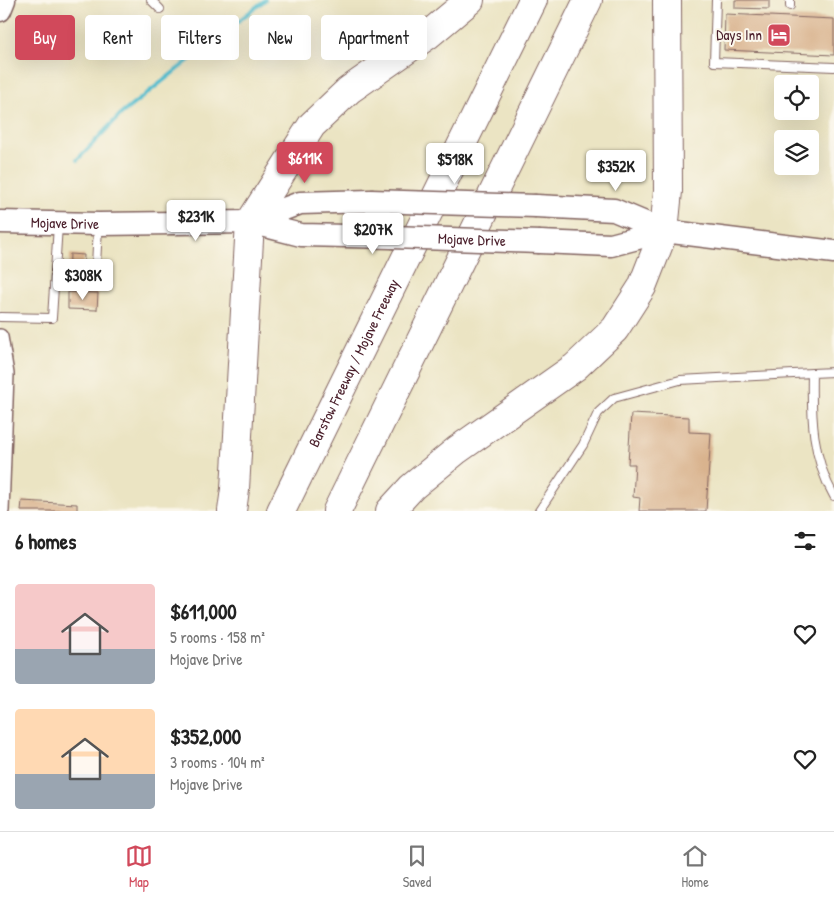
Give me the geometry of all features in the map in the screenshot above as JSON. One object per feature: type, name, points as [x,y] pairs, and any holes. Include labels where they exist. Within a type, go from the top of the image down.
[{"type":"highway","points":[[232,511],[235,489],[250,222],[312,125],[349,90],[428,35],[470,0]]},
{"type":"highway","name":"Barstow Freeway / Mojave Freeway","points":[[281,511],[533,0]]},
{"type":"highway","points":[[337,511],[588,0]]},
{"type":"highway","points":[[390,511],[412,487],[457,450],[575,367],[615,329],[642,287],[664,231],[668,191],[667,0]]},
{"type":"main road","points":[[0,10],[4,0]]},
{"type":"main road","name":"Mojave Drive","points":[[250,222],[300,203],[371,200],[556,207],[614,210],[664,231],[834,252]]},
{"type":"main road","name":"Mojave Drive","points":[[0,222],[99,224],[250,222],[301,234],[612,245],[664,231]]},
{"type":"street","points":[[0,337],[6,374],[1,511]]},
{"type":"lane","points":[[151,0],[160,9]]},
{"type":"lane","points":[[716,0],[714,62],[834,67]]},
{"type":"lane","points":[[0,317],[52,318],[58,223]]},
{"type":"lane","points":[[54,285],[96,286],[99,224]]},
{"type":"lane","points":[[539,511],[583,445],[598,414],[614,398],[680,380],[834,372]]},
{"type":"lane","points":[[812,373],[811,417],[818,461],[834,496]]},
{"type":"building","points":[[735,0],[769,0],[769,9],[735,8]]},
{"type":"building","name":"Days Inn","points":[[725,14],[834,19],[834,55],[724,50]]},
{"type":"building","points":[[70,254],[84,255],[83,281],[69,281]]},
{"type":"building","points":[[68,292],[98,293],[97,310],[68,309]]},
{"type":"building","points":[[631,414],[689,417],[689,432],[711,433],[706,511],[639,511],[640,498],[633,497],[635,464],[628,464]]},
{"type":"building","points":[[22,501],[77,504],[77,511],[21,511]]},
{"type":"waterway","points":[[77,160],[121,114],[265,0]]},
{"type":"place","name":"Days Inn","points":[[779,35]]}]
